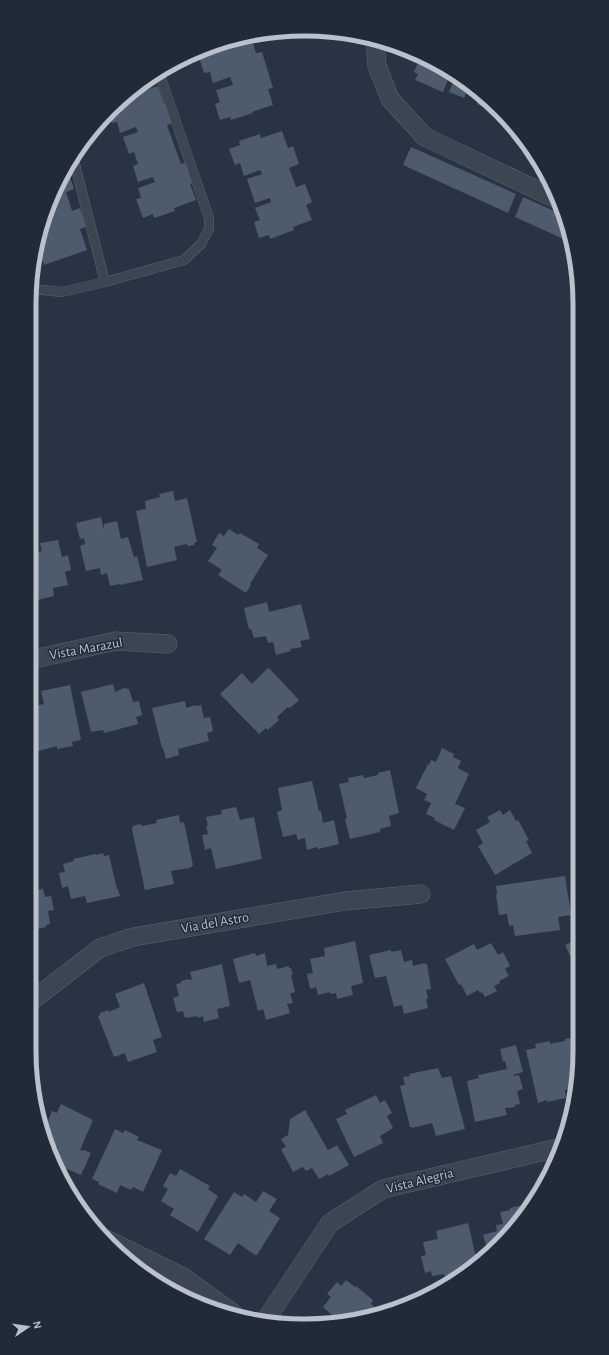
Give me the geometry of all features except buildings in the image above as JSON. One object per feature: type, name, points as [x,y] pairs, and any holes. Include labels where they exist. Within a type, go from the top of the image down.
[{"type":"street","points":[[375,45],[377,66],[390,99],[425,137],[550,196]]},
{"type":"street","name":"Vista Marazul","points":[[36,658],[116,641],[168,644]]},
{"type":"street","name":"Via del Astro","points":[[36,997],[100,948],[133,937],[345,901],[421,894]]},
{"type":"street","name":"Vista Alegria","points":[[268,1317],[330,1223],[383,1189],[555,1148]]},
{"type":"street","points":[[122,1247],[183,1277],[224,1307]]},
{"type":"lane","points":[[37,289],[62,292],[184,260],[201,244],[209,229],[209,218],[160,78]]},
{"type":"lane","points":[[75,165],[104,282]]}]
